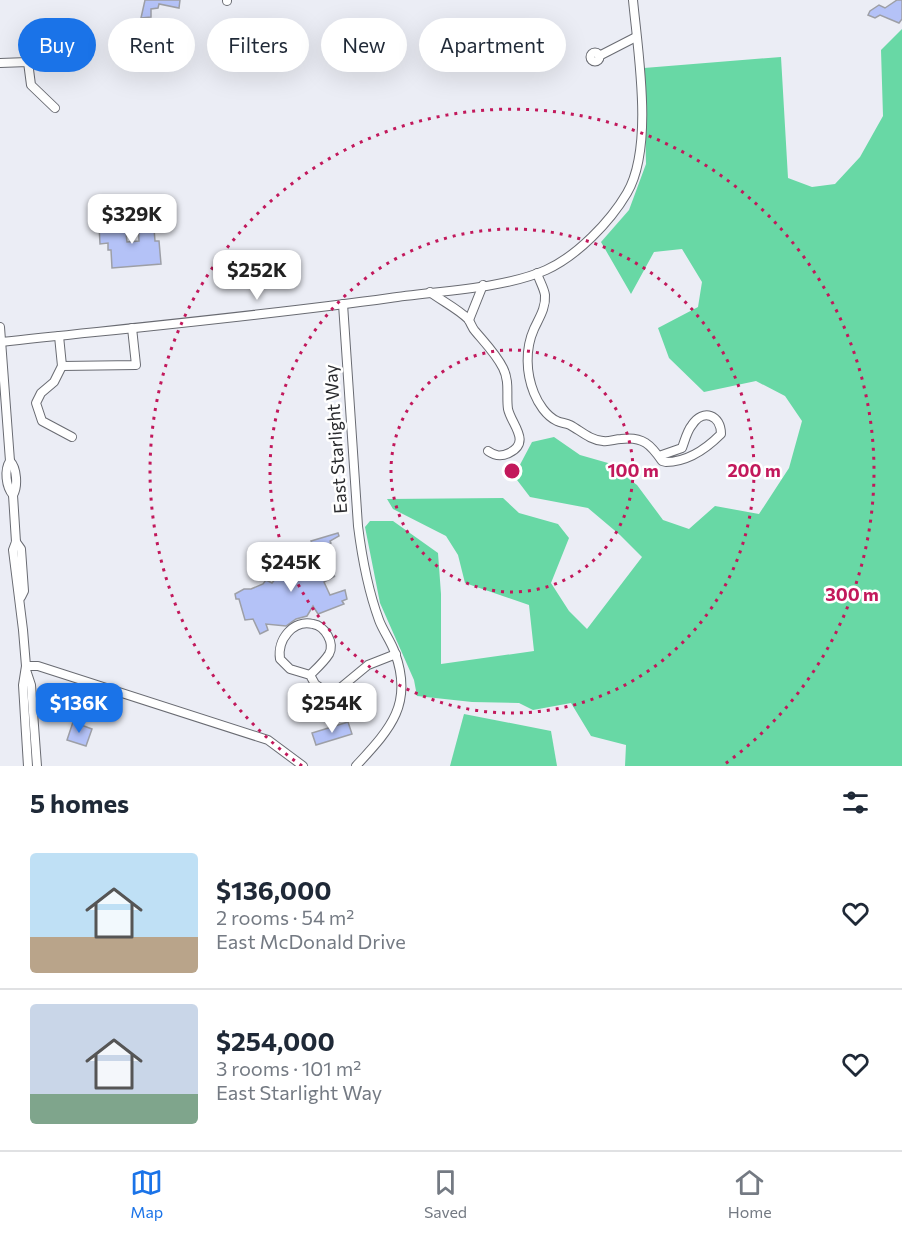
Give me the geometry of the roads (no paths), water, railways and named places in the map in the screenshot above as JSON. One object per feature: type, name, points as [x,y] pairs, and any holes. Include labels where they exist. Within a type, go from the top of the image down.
[{"type":"street","points":[[1,342],[343,304],[515,281],[548,269],[579,248],[606,222],[628,191],[640,154],[643,117],[633,0]]},
{"type":"street","points":[[599,56],[636,37]]},
{"type":"street","points":[[0,63],[18,62]]},
{"type":"street","points":[[29,72],[31,85],[55,108]]},
{"type":"street","points":[[537,273],[545,295],[543,313],[533,330],[528,346],[527,371],[533,392],[541,407],[555,420],[592,438],[604,441],[631,438],[640,440],[653,447],[659,456],[663,461],[672,462],[692,457],[704,450],[721,434],[718,420],[712,416],[704,416],[697,420],[692,424],[682,448],[659,456]]},
{"type":"street","points":[[469,320],[483,285]]},
{"type":"street","points":[[430,292],[469,320],[473,329],[486,342],[503,368],[508,382],[508,408],[519,432],[519,441],[514,451],[503,456],[493,455],[488,451]]},
{"type":"street","name":"East Starlight Way","points":[[343,304],[362,558],[380,621],[396,654],[402,680],[402,697],[399,706],[382,737],[356,766]]},
{"type":"street","points":[[0,327],[10,461],[6,466],[8,490],[12,495],[17,591],[21,597],[26,666],[31,684],[37,766]]},
{"type":"street","points":[[62,366],[136,365],[132,328]]},
{"type":"street","points":[[59,336],[62,366],[54,382],[40,393],[36,403],[42,421],[72,437]]},
{"type":"street","points":[[310,675],[330,652],[330,643],[326,634],[317,625],[306,623],[283,637],[279,652],[280,659],[285,666],[310,675],[325,691],[333,691],[344,686],[368,665],[396,654]]},
{"type":"street","points":[[26,666],[23,685],[28,766]]},
{"type":"street","points":[[26,666],[38,666],[268,740],[303,766]]}]
